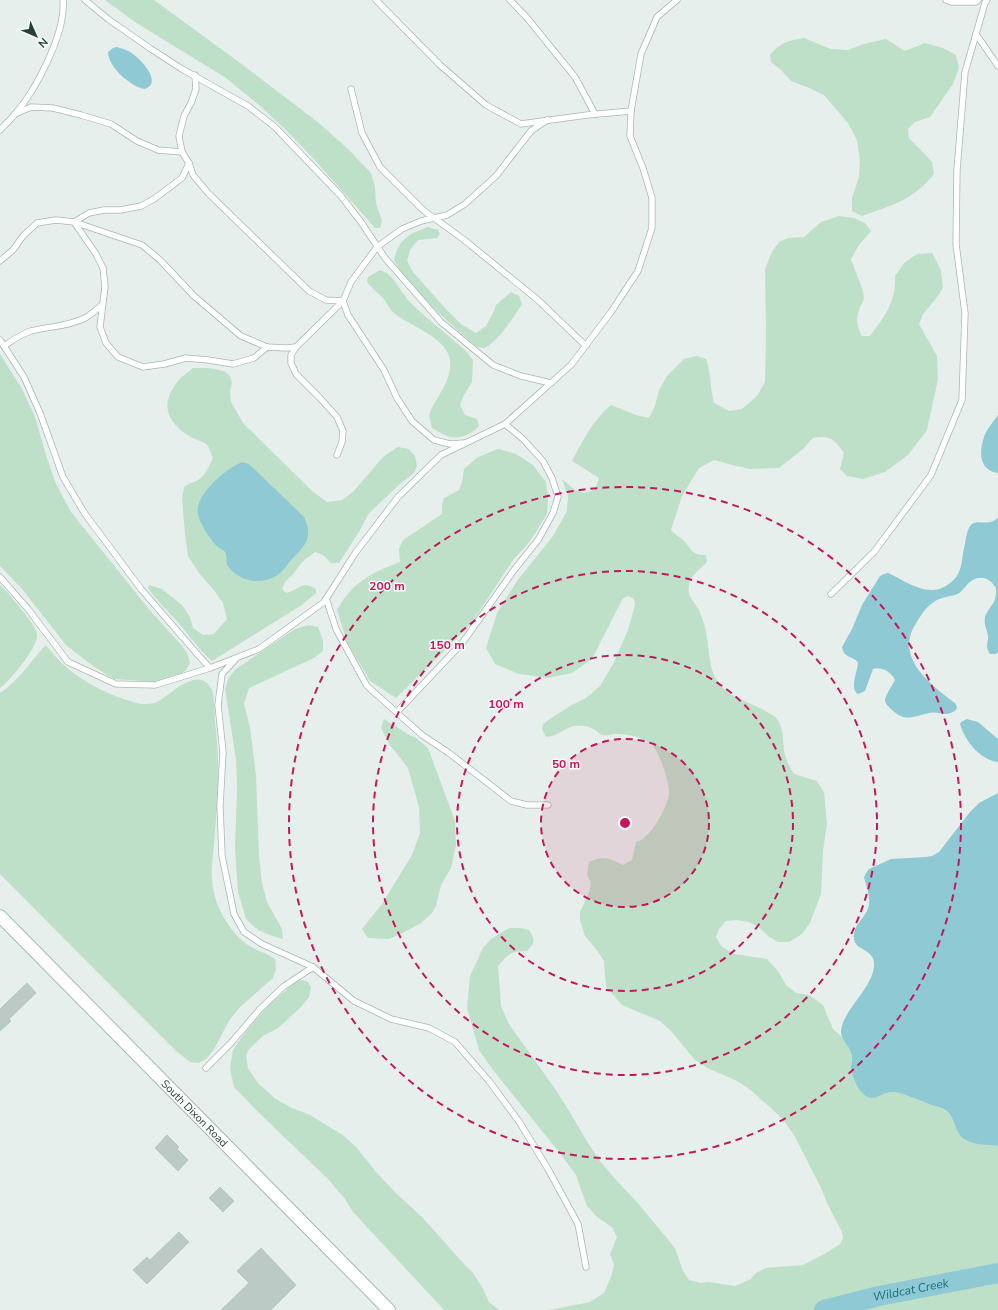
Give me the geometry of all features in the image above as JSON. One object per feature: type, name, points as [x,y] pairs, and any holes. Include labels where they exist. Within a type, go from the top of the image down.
[{"type":"main road","name":"South Dixon Road","points":[[0,916],[389,1310]]},
{"type":"lane","points":[[0,130],[15,114],[34,87],[59,33],[63,0]]},
{"type":"lane","points":[[85,0],[151,49],[248,106],[275,127],[341,196],[361,222],[385,258],[441,322],[493,365],[521,376],[551,384]]},
{"type":"lane","points":[[376,0],[440,65],[486,105],[521,124],[595,114],[631,111]]},
{"type":"lane","points":[[510,0],[528,19],[576,77],[595,114]]},
{"type":"lane","points":[[0,577],[28,608],[68,662],[116,684],[155,685],[210,668],[259,650],[324,602],[356,552],[398,497],[441,456],[505,424],[571,366],[612,312],[638,271],[652,228],[652,198],[643,168],[630,136],[631,111],[642,54],[650,32],[657,17],[676,0]]},
{"type":"lane","points":[[946,0],[951,2],[976,2],[978,0]]},
{"type":"lane","points":[[831,594],[874,552],[931,475],[962,400],[965,313],[956,244],[957,170],[965,72],[987,0]]},
{"type":"lane","points":[[976,34],[998,66]]},
{"type":"lane","points":[[195,75],[196,89],[184,116],[179,136],[182,152],[189,163],[193,175],[208,193],[294,275],[309,292],[326,300],[343,301]]},
{"type":"lane","points":[[351,89],[362,133],[380,167],[423,210],[463,239],[538,300],[586,346]]},
{"type":"lane","points":[[15,114],[31,107],[53,108],[81,114],[111,124],[138,141],[158,150],[182,152]]},
{"type":"lane","points":[[337,455],[342,442],[343,431],[337,417],[296,374],[291,363],[291,356],[296,347],[343,301],[351,282],[377,246],[402,229],[421,221],[447,215],[464,204],[496,176],[531,131],[547,120]]},
{"type":"lane","points":[[74,222],[89,213],[104,210],[121,210],[141,206],[154,200],[182,178],[189,163]]},
{"type":"lane","points":[[0,261],[13,250],[23,236],[37,223],[56,220],[74,222],[142,245],[160,260],[194,296],[241,336],[267,347],[296,347]]},
{"type":"lane","points":[[74,222],[96,254],[103,268],[105,287],[100,327],[106,343],[118,357],[143,367],[164,364],[186,358],[233,364],[254,358],[267,347]]},
{"type":"lane","points":[[343,301],[348,315],[384,370],[397,398],[412,421],[434,440],[450,444],[466,443]]},
{"type":"lane","points":[[4,346],[16,337],[30,331],[65,326],[87,318],[102,305]]},
{"type":"lane","points":[[0,340],[24,377],[40,413],[63,477],[85,514],[141,589],[210,668]]},
{"type":"lane","points":[[397,712],[463,642],[514,570],[538,540],[553,513],[558,497],[552,478],[543,461],[523,439],[505,424]]},
{"type":"lane","points":[[326,598],[336,628],[367,686],[422,735],[449,753],[511,801],[527,805],[548,805]]},
{"type":"lane","points":[[236,658],[222,674],[218,705],[223,752],[220,806],[222,856],[234,914],[244,932],[262,944],[313,967],[354,1001],[391,1019],[429,1028],[455,1042],[489,1081],[520,1123],[548,1168],[578,1224],[586,1267]]},
{"type":"lane","points":[[206,1068],[230,1044],[260,1009],[283,987],[313,967]]},
{"type":"green space","points":[[105,0],[154,0],[319,123],[349,150],[371,173],[375,187],[376,203],[382,221],[380,228],[375,228],[312,157],[259,105],[226,78],[135,22]]},
{"type":"green space","points":[[804,38],[831,49],[848,50],[864,44],[886,39],[905,51],[925,43],[943,48],[956,55],[959,68],[953,84],[930,117],[915,122],[908,129],[909,138],[932,162],[934,174],[926,183],[910,196],[893,205],[862,216],[852,211],[852,198],[859,177],[860,160],[857,140],[848,123],[824,95],[791,81],[771,62],[770,55],[777,47],[789,41]]},
{"type":"green space","points":[[839,216],[854,218],[865,223],[871,231],[859,245],[851,259],[864,294],[864,300],[857,318],[862,336],[870,336],[885,315],[894,294],[895,276],[904,263],[917,254],[932,253],[941,270],[943,288],[923,314],[919,324],[937,356],[938,379],[927,430],[908,455],[885,472],[863,479],[847,476],[840,469],[844,453],[831,439],[819,437],[813,438],[803,449],[779,468],[750,469],[714,460],[699,468],[682,496],[671,530],[695,553],[706,555],[707,562],[691,578],[689,592],[705,627],[709,655],[714,673],[724,689],[729,693],[774,716],[780,723],[785,755],[794,774],[817,781],[824,792],[827,824],[823,851],[821,894],[810,923],[802,934],[789,942],[778,942],[768,936],[759,927],[749,922],[736,920],[726,921],[719,929],[716,937],[721,946],[734,954],[767,959],[778,971],[786,985],[796,993],[809,995],[823,1005],[833,1029],[843,1038],[852,1053],[851,1067],[854,1079],[861,1091],[877,1097],[892,1091],[916,1098],[945,1110],[952,1118],[992,1145],[998,1146],[998,1310],[549,1310],[590,1302],[604,1293],[611,1277],[614,1265],[610,1254],[617,1237],[612,1227],[597,1217],[587,1206],[576,1175],[493,1070],[479,1050],[467,1008],[470,976],[483,948],[491,939],[509,928],[529,930],[534,941],[527,951],[510,954],[498,966],[501,1006],[509,1024],[553,1086],[599,1160],[636,1201],[675,1248],[683,1271],[689,1280],[701,1283],[709,1282],[735,1286],[751,1279],[756,1273],[766,1268],[803,1265],[840,1244],[843,1238],[842,1232],[820,1186],[795,1137],[785,1122],[748,1088],[735,1080],[707,1068],[694,1059],[672,1032],[660,1021],[622,1005],[606,987],[604,961],[585,936],[580,920],[580,912],[589,893],[591,883],[587,875],[589,862],[606,858],[623,865],[632,860],[636,842],[648,834],[656,824],[663,811],[669,793],[667,782],[664,768],[655,749],[652,745],[641,738],[622,734],[602,735],[585,726],[570,727],[554,736],[546,737],[542,729],[543,724],[570,706],[586,698],[600,686],[613,664],[628,630],[635,605],[634,599],[629,596],[622,600],[592,659],[572,673],[548,678],[519,674],[495,664],[486,648],[497,613],[517,581],[553,536],[567,511],[568,496],[562,479],[575,490],[584,493],[595,490],[599,478],[572,461],[584,438],[599,417],[611,405],[636,415],[649,418],[655,406],[659,390],[667,376],[684,359],[696,356],[706,359],[714,403],[729,411],[742,409],[757,396],[765,382],[765,269],[772,252],[779,242],[788,238],[804,237],[821,222]]},
{"type":"green space","points":[[428,227],[438,230],[440,234],[437,238],[418,240],[410,250],[407,261],[413,272],[461,324],[476,333],[486,326],[496,305],[511,292],[519,296],[522,304],[505,329],[489,346],[484,348],[477,347],[446,320],[419,294],[402,274],[394,260],[399,247],[405,238]]},
{"type":"green space","points":[[380,270],[387,273],[407,299],[466,351],[473,360],[472,382],[460,405],[465,415],[477,419],[479,426],[469,434],[460,437],[451,437],[432,428],[429,415],[445,385],[449,374],[450,362],[447,352],[441,343],[432,336],[392,311],[383,298],[370,285],[367,281],[368,277]]},
{"type":"green space","points":[[0,354],[22,389],[35,417],[56,484],[71,512],[148,608],[187,653],[190,663],[186,670],[181,674],[157,682],[114,679],[93,666],[66,645],[22,589],[0,566]]},
{"type":"green space","points":[[193,368],[210,368],[224,371],[230,376],[232,383],[230,391],[231,402],[243,423],[312,491],[327,502],[342,500],[353,492],[383,457],[398,447],[409,449],[415,456],[417,466],[414,473],[369,513],[339,563],[331,563],[323,555],[315,552],[302,562],[285,582],[282,589],[286,593],[301,586],[307,585],[316,589],[316,593],[302,605],[212,661],[198,647],[148,588],[149,585],[162,589],[182,605],[190,617],[193,628],[203,635],[214,634],[227,619],[223,603],[199,573],[188,556],[185,534],[182,499],[184,487],[203,476],[213,458],[208,446],[181,430],[170,417],[168,411],[167,403],[173,388],[181,378]]},
{"type":"green space","points":[[498,449],[516,454],[533,465],[546,482],[548,498],[547,514],[526,546],[513,560],[473,621],[396,698],[370,681],[347,642],[337,610],[352,589],[364,579],[378,571],[400,562],[399,549],[403,540],[442,514],[442,504],[444,498],[459,490],[464,469],[478,457]]},
{"type":"green space","points":[[0,585],[27,616],[37,634],[29,655],[17,671],[0,688]]},
{"type":"green space","points":[[309,625],[318,627],[323,640],[323,651],[314,658],[249,688],[244,704],[250,727],[256,775],[259,855],[262,883],[267,902],[282,929],[283,939],[258,930],[246,919],[238,892],[235,848],[237,788],[236,759],[225,689],[229,677],[236,669],[295,629]]},
{"type":"green space","points":[[46,645],[63,664],[84,680],[106,692],[138,703],[147,704],[157,702],[191,680],[205,682],[213,692],[217,746],[218,794],[212,871],[213,888],[218,905],[226,922],[237,936],[248,945],[275,959],[276,969],[273,978],[239,1008],[229,1021],[214,1049],[207,1058],[199,1063],[190,1062],[175,1050],[0,874],[0,693],[13,683]]},
{"type":"green space","points":[[384,719],[415,737],[428,748],[455,821],[456,845],[451,868],[441,885],[436,906],[432,913],[421,923],[388,939],[368,938],[362,929],[382,904],[412,855],[420,833],[419,807],[408,768],[390,745],[381,728]]},
{"type":"green space","points":[[298,980],[307,981],[311,987],[309,997],[301,1007],[278,1028],[263,1036],[249,1049],[246,1055],[248,1068],[258,1083],[276,1099],[292,1108],[310,1115],[344,1136],[357,1148],[376,1172],[423,1218],[474,1274],[489,1302],[499,1310],[444,1310],[353,1212],[345,1199],[329,1180],[234,1087],[230,1068],[233,1050],[246,1031],[270,1004]]},
{"type":"water","points":[[117,47],[137,57],[145,66],[151,76],[152,81],[150,86],[145,89],[139,87],[127,80],[116,70],[109,58],[108,52]]},
{"type":"water","points":[[998,415],[998,473],[992,471],[984,465],[981,449],[988,428]]},
{"type":"water","points":[[242,462],[249,464],[304,517],[308,528],[308,538],[300,551],[280,573],[267,580],[252,581],[233,572],[227,564],[225,552],[215,544],[208,535],[200,521],[198,514],[200,500],[209,487],[229,469]]},
{"type":"water","points":[[998,518],[998,652],[996,654],[990,654],[987,648],[988,636],[985,617],[994,601],[996,588],[991,582],[984,578],[975,579],[958,593],[935,601],[931,604],[918,620],[910,637],[909,649],[918,670],[936,688],[955,703],[957,707],[956,710],[949,714],[929,713],[910,718],[897,714],[887,705],[885,700],[895,680],[894,677],[889,672],[879,668],[873,669],[865,691],[858,694],[855,692],[854,684],[858,662],[846,655],[842,647],[852,629],[862,605],[880,576],[888,573],[911,585],[926,590],[942,588],[950,583],[960,571],[967,533],[970,526],[976,522],[991,522]]},
{"type":"water","points":[[967,719],[978,722],[998,739],[998,762],[985,758],[969,743],[960,724]]},
{"type":"water","points":[[998,793],[998,1146],[976,1144],[967,1141],[958,1132],[950,1115],[940,1108],[895,1092],[889,1092],[873,1098],[869,1098],[863,1094],[854,1079],[851,1070],[851,1054],[842,1037],[841,1031],[847,1015],[868,984],[874,967],[872,956],[858,946],[854,939],[855,929],[866,913],[869,904],[864,877],[866,873],[869,869],[891,859],[926,857],[932,856],[939,852],[970,812],[979,803]]},
{"type":"building","points":[[27,983],[36,993],[9,1019],[11,1021],[0,1031],[0,1009]]},
{"type":"building","points":[[167,1135],[179,1147],[177,1149],[188,1160],[178,1171],[155,1148]]},
{"type":"building","points":[[220,1187],[234,1201],[223,1212],[209,1198]]},
{"type":"building","points":[[179,1232],[189,1242],[147,1284],[133,1270],[147,1257],[150,1260]]},
{"type":"building","points":[[261,1248],[296,1285],[271,1310],[221,1310],[249,1283],[237,1271]]},
{"type":"waterway","name":"Wildcat Creek","points":[[824,1310],[879,1296],[998,1273]]}]
